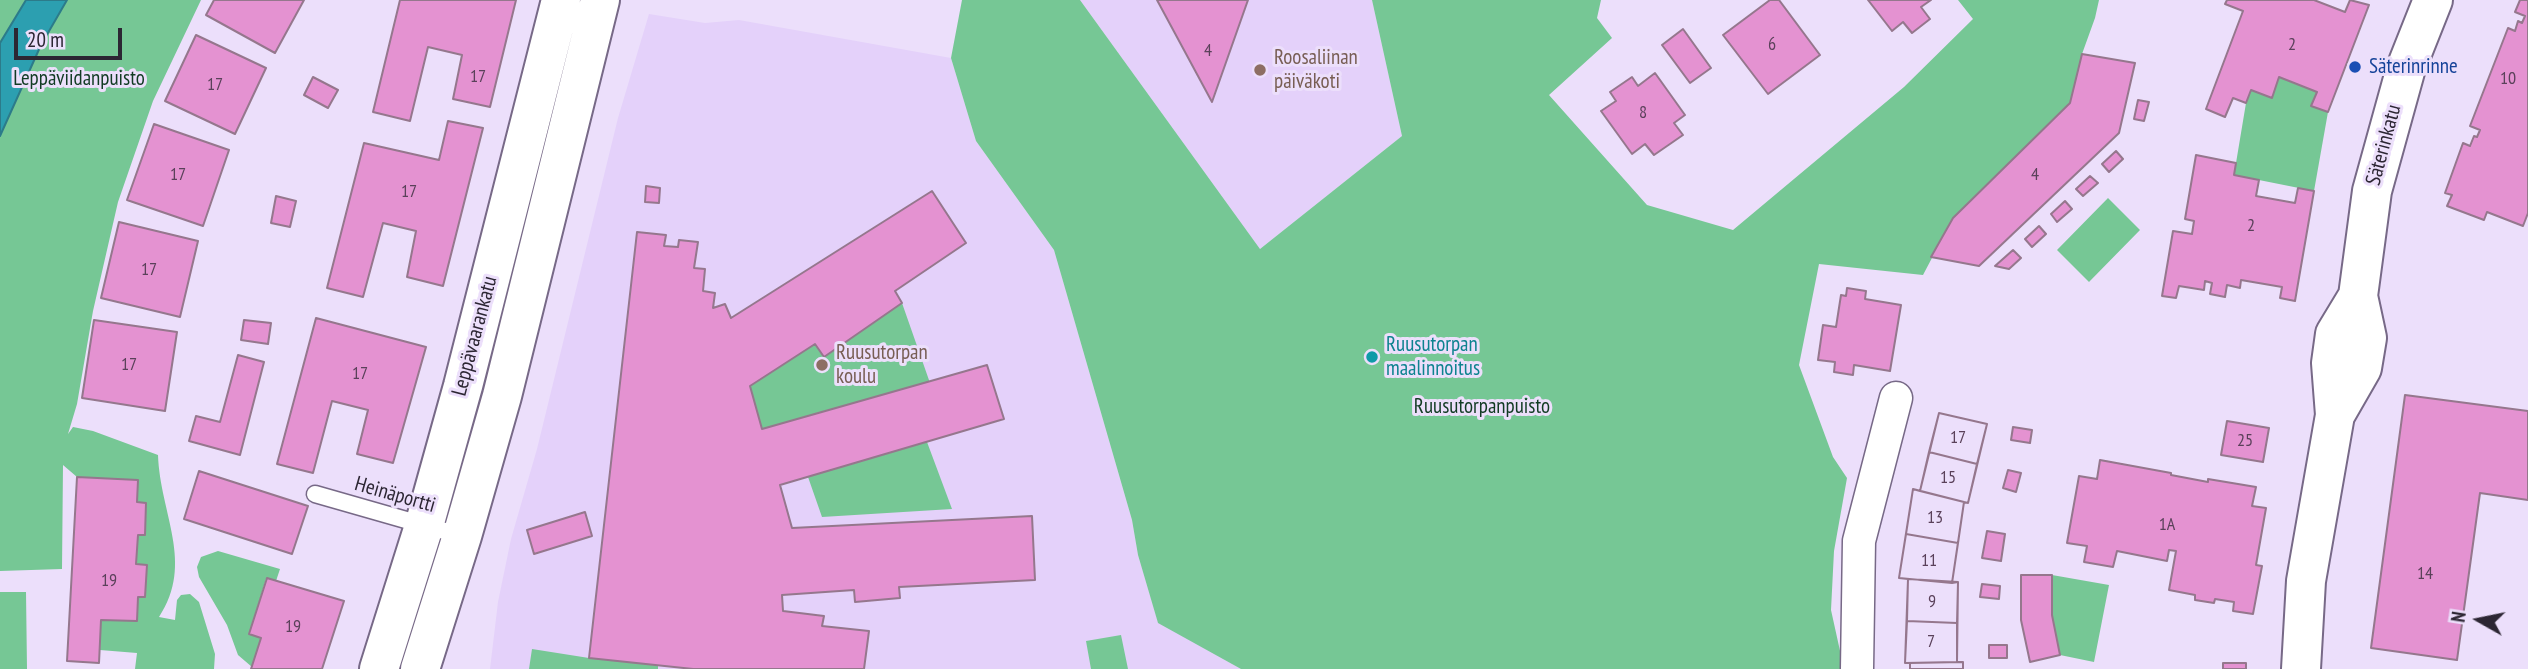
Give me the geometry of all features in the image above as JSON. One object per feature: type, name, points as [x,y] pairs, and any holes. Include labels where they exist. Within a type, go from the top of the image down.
[{"type":"main road","name":"Leppävaarankatu","points":[[379,669],[424,526],[463,386],[561,0]]},
{"type":"main road","name":"Leppävaarankatu","points":[[419,669],[462,536],[502,396],[600,0]]},
{"type":"main road","name":"Säterinkatu","points":[[2301,669],[2306,581],[2335,415],[2331,363],[2335,334],[2358,296],[2372,191],[2385,138],[2406,68],[2433,0]]},
{"type":"street","points":[[1857,669],[1859,541],[1896,398]]},
{"type":"lane","name":"Heinäportti","points":[[315,495],[462,536]]},
{"type":"shaded area","name":"Roosaliinan päiväkoti","points":[[1080,0],[1372,0],[1402,136],[1260,249]]},
{"type":"shaded area","name":"Ruusutorpan koulu","points":[[649,14],[705,23],[739,20],[951,58],[976,141],[1054,250],[1132,520],[1138,555],[1158,622],[1241,669],[490,669],[498,602],[511,539],[537,449],[618,118]]},
{"type":"green space","name":"Leppäviidanpuisto","points":[[0,0],[201,0],[153,101],[118,202],[93,311],[77,404],[68,434],[73,427],[93,431],[158,455],[175,558],[169,597],[159,617],[175,620],[177,600],[181,595],[190,594],[199,602],[215,654],[214,669],[135,669],[137,653],[100,650],[101,620],[137,621],[138,597],[145,597],[147,565],[136,564],[138,535],[145,535],[146,503],[137,502],[137,480],[77,477],[63,465],[62,569],[0,571]]},
{"type":"green space","name":"Ruusutorpanpuisto","points":[[962,0],[1080,0],[1260,249],[1402,136],[1372,0],[1601,0],[1597,18],[1612,38],[1549,95],[1647,205],[1733,230],[1904,87],[1973,19],[1958,0],[2099,0],[2070,103],[1953,218],[1923,275],[1819,264],[1799,365],[1833,457],[1847,478],[1834,551],[1831,610],[1844,669],[1241,669],[1158,623],[1138,555],[1132,520],[1054,250],[976,141],[951,58]]},
{"type":"green space","points":[[2279,77],[2317,92],[2312,106],[2328,112],[2314,191],[2234,175],[2246,103],[2251,90],[2271,98]]},
{"type":"green space","points":[[2108,198],[2140,230],[2089,282],[2057,250]]},
{"type":"green space","points":[[902,303],[930,383],[762,429],[750,386],[815,344]]},
{"type":"green space","points":[[927,442],[952,509],[822,517],[808,477]]},
{"type":"green space","points":[[218,551],[280,569],[276,581],[266,579],[249,634],[261,638],[252,667],[238,655],[227,625],[199,577],[197,567],[201,557]]},
{"type":"green space","points":[[2052,575],[2109,585],[2094,662],[2060,655],[2052,615]]},
{"type":"green space","points":[[0,592],[26,592],[27,669],[0,669]]},
{"type":"green space","points":[[1121,635],[1128,669],[1091,669],[1086,641]]},
{"type":"green space","points":[[532,649],[658,665],[658,669],[529,669]]},
{"type":"water","points":[[26,0],[67,0],[41,45],[0,136],[0,43]]},
{"type":"building","points":[[214,0],[304,0],[275,53],[206,15]]},
{"type":"building","points":[[400,0],[516,0],[490,107],[453,99],[462,55],[428,47],[410,121],[373,112]]},
{"type":"building","points":[[1157,0],[1248,0],[1212,102]]},
{"type":"building","points":[[1770,0],[1779,0],[1820,55],[1768,94],[1723,35]]},
{"type":"building","points":[[1868,0],[1931,0],[1921,7],[1930,19],[1912,33],[1903,22],[1892,31]]},
{"type":"building","points":[[2227,0],[2314,0],[2345,12],[2350,0],[2369,5],[2328,112],[2311,106],[2317,92],[2279,77],[2272,98],[2251,90],[2246,103],[2233,98],[2225,117],[2206,109],[2243,11],[2225,4]]},
{"type":"building","points":[[2520,0],[2528,0],[2528,213],[2523,226],[2487,212],[2484,220],[2447,206],[2452,195],[2445,193],[2463,143],[2470,146],[2480,130],[2470,126],[2508,28],[2515,31],[2518,21],[2522,23],[2525,16],[2515,12]]},
{"type":"building","points":[[1683,29],[1711,68],[1690,83],[1662,45]]},
{"type":"building","points":[[196,35],[266,68],[235,134],[165,101]]},
{"type":"building","points":[[2082,54],[2135,63],[2119,133],[1979,266],[1931,257],[1953,218],[2070,103]]},
{"type":"building","points":[[1655,73],[1685,115],[1674,123],[1683,135],[1654,155],[1645,144],[1632,154],[1601,111],[1616,101],[1610,92],[1632,77],[1638,86]]},
{"type":"building","points":[[313,77],[338,90],[328,108],[304,95]]},
{"type":"building","points":[[2138,100],[2149,102],[2144,121],[2134,119]]},
{"type":"building","points":[[448,121],[483,128],[443,286],[407,277],[416,231],[383,223],[363,297],[327,288],[364,143],[439,160]]},
{"type":"building","points":[[154,124],[229,150],[203,226],[127,200]]},
{"type":"building","points":[[2116,151],[2123,159],[2109,172],[2102,164]]},
{"type":"building","points":[[2196,155],[2236,163],[2234,175],[2259,180],[2256,196],[2295,203],[2298,188],[2314,191],[2295,301],[2280,298],[2282,287],[2241,280],[2240,288],[2227,285],[2225,297],[2210,294],[2212,283],[2205,281],[2204,290],[2179,286],[2176,298],[2162,296],[2173,231],[2192,234],[2194,221],[2185,219]]},
{"type":"building","points":[[2090,176],[2098,183],[2083,196],[2076,189]]},
{"type":"building","points":[[646,186],[660,188],[659,203],[645,202]]},
{"type":"building","points":[[932,191],[966,243],[895,291],[902,303],[824,357],[815,344],[750,386],[762,429],[987,365],[1004,419],[780,485],[792,528],[1032,516],[1035,580],[899,587],[900,598],[855,602],[854,590],[782,595],[783,611],[824,616],[822,626],[869,631],[864,669],[693,669],[589,658],[637,232],[666,235],[664,246],[678,247],[679,240],[698,242],[694,268],[705,269],[703,291],[715,293],[713,308],[725,304],[731,318]]},
{"type":"building","points":[[276,196],[296,201],[290,227],[271,223]]},
{"type":"building","points":[[2065,201],[2072,209],[2057,222],[2051,214]]},
{"type":"building","points":[[119,222],[198,241],[180,317],[101,298]]},
{"type":"building","points":[[2039,226],[2046,234],[2032,247],[2025,239]]},
{"type":"building","points":[[2013,250],[2021,258],[2009,269],[1995,266]]},
{"type":"building","points":[[1847,288],[1866,291],[1865,299],[1901,305],[1890,371],[1854,365],[1853,375],[1834,372],[1835,362],[1818,360],[1823,325],[1836,327],[1841,295],[1846,296]]},
{"type":"building","points":[[316,318],[426,347],[393,463],[357,454],[368,410],[332,401],[313,473],[277,464]]},
{"type":"building","points":[[94,320],[177,332],[165,411],[82,398]]},
{"type":"building","points":[[244,320],[271,323],[268,344],[241,340]]},
{"type":"building","points":[[238,355],[264,362],[240,455],[189,441],[196,416],[220,422]]},
{"type":"building","points":[[2405,395],[2528,411],[2528,500],[2480,493],[2457,660],[2371,648]]},
{"type":"building","points":[[1939,413],[1987,424],[1977,464],[1929,452]]},
{"type":"building","points":[[1939,413],[1987,424],[1968,503],[1964,502],[1952,583],[1958,582],[1957,662],[1963,662],[1963,669],[1910,669],[1910,663],[1905,663],[1908,579],[1899,578],[1913,489],[1920,491]]},
{"type":"building","points":[[2227,421],[2269,428],[2263,462],[2221,455]]},
{"type":"building","points":[[2013,427],[2032,430],[2030,443],[2011,440]]},
{"type":"building","points":[[1929,452],[1977,464],[1968,503],[1920,491]]},
{"type":"building","points":[[2100,460],[2208,482],[2208,479],[2256,487],[2252,506],[2266,508],[2256,565],[2262,566],[2253,614],[2233,611],[2234,602],[2195,600],[2195,595],[2169,590],[2176,551],[2169,550],[2167,561],[2117,551],[2113,567],[2084,562],[2087,546],[2067,543],[2079,476],[2097,479]]},
{"type":"building","points":[[2008,470],[2021,473],[2016,492],[2003,488]]},
{"type":"building","points":[[199,471],[308,506],[292,554],[184,519]]},
{"type":"building","points":[[77,477],[138,480],[137,502],[146,503],[145,535],[138,535],[136,564],[147,565],[145,597],[138,597],[137,621],[101,620],[99,663],[67,661]]},
{"type":"building","points":[[1913,489],[1964,502],[1958,543],[1906,534]]},
{"type":"building","points":[[585,512],[592,536],[534,554],[527,530]]},
{"type":"building","points":[[1987,531],[2005,534],[2001,561],[1982,558]]},
{"type":"building","points":[[1906,534],[1958,543],[1952,583],[1899,578]]},
{"type":"building","points":[[2021,575],[2052,575],[2052,615],[2060,655],[2030,662],[2021,620]]},
{"type":"building","points":[[267,578],[344,601],[322,669],[251,669],[261,638],[249,634]]},
{"type":"building","points":[[1908,579],[1958,582],[1957,623],[1907,621]]},
{"type":"building","points":[[1982,584],[2000,586],[1999,599],[1980,597]]},
{"type":"building","points":[[1907,621],[1957,623],[1957,662],[1905,663]]},
{"type":"building","points":[[1989,645],[2007,645],[2007,658],[1989,658]]},
{"type":"building","points":[[1963,662],[1963,669],[1910,669],[1910,663]]},
{"type":"building","points":[[2223,663],[2246,663],[2246,669],[2223,669]]},
{"type":"place","name":"Säterinrinne","points":[[2355,67]]},
{"type":"place","name":"Roosaliinan päiväkoti","points":[[1260,70]]},
{"type":"place","name":"Ruusutorpan maalinnoitus","points":[[1372,357]]},
{"type":"place","name":"Ruusutorpan koulu","points":[[822,365]]}]
